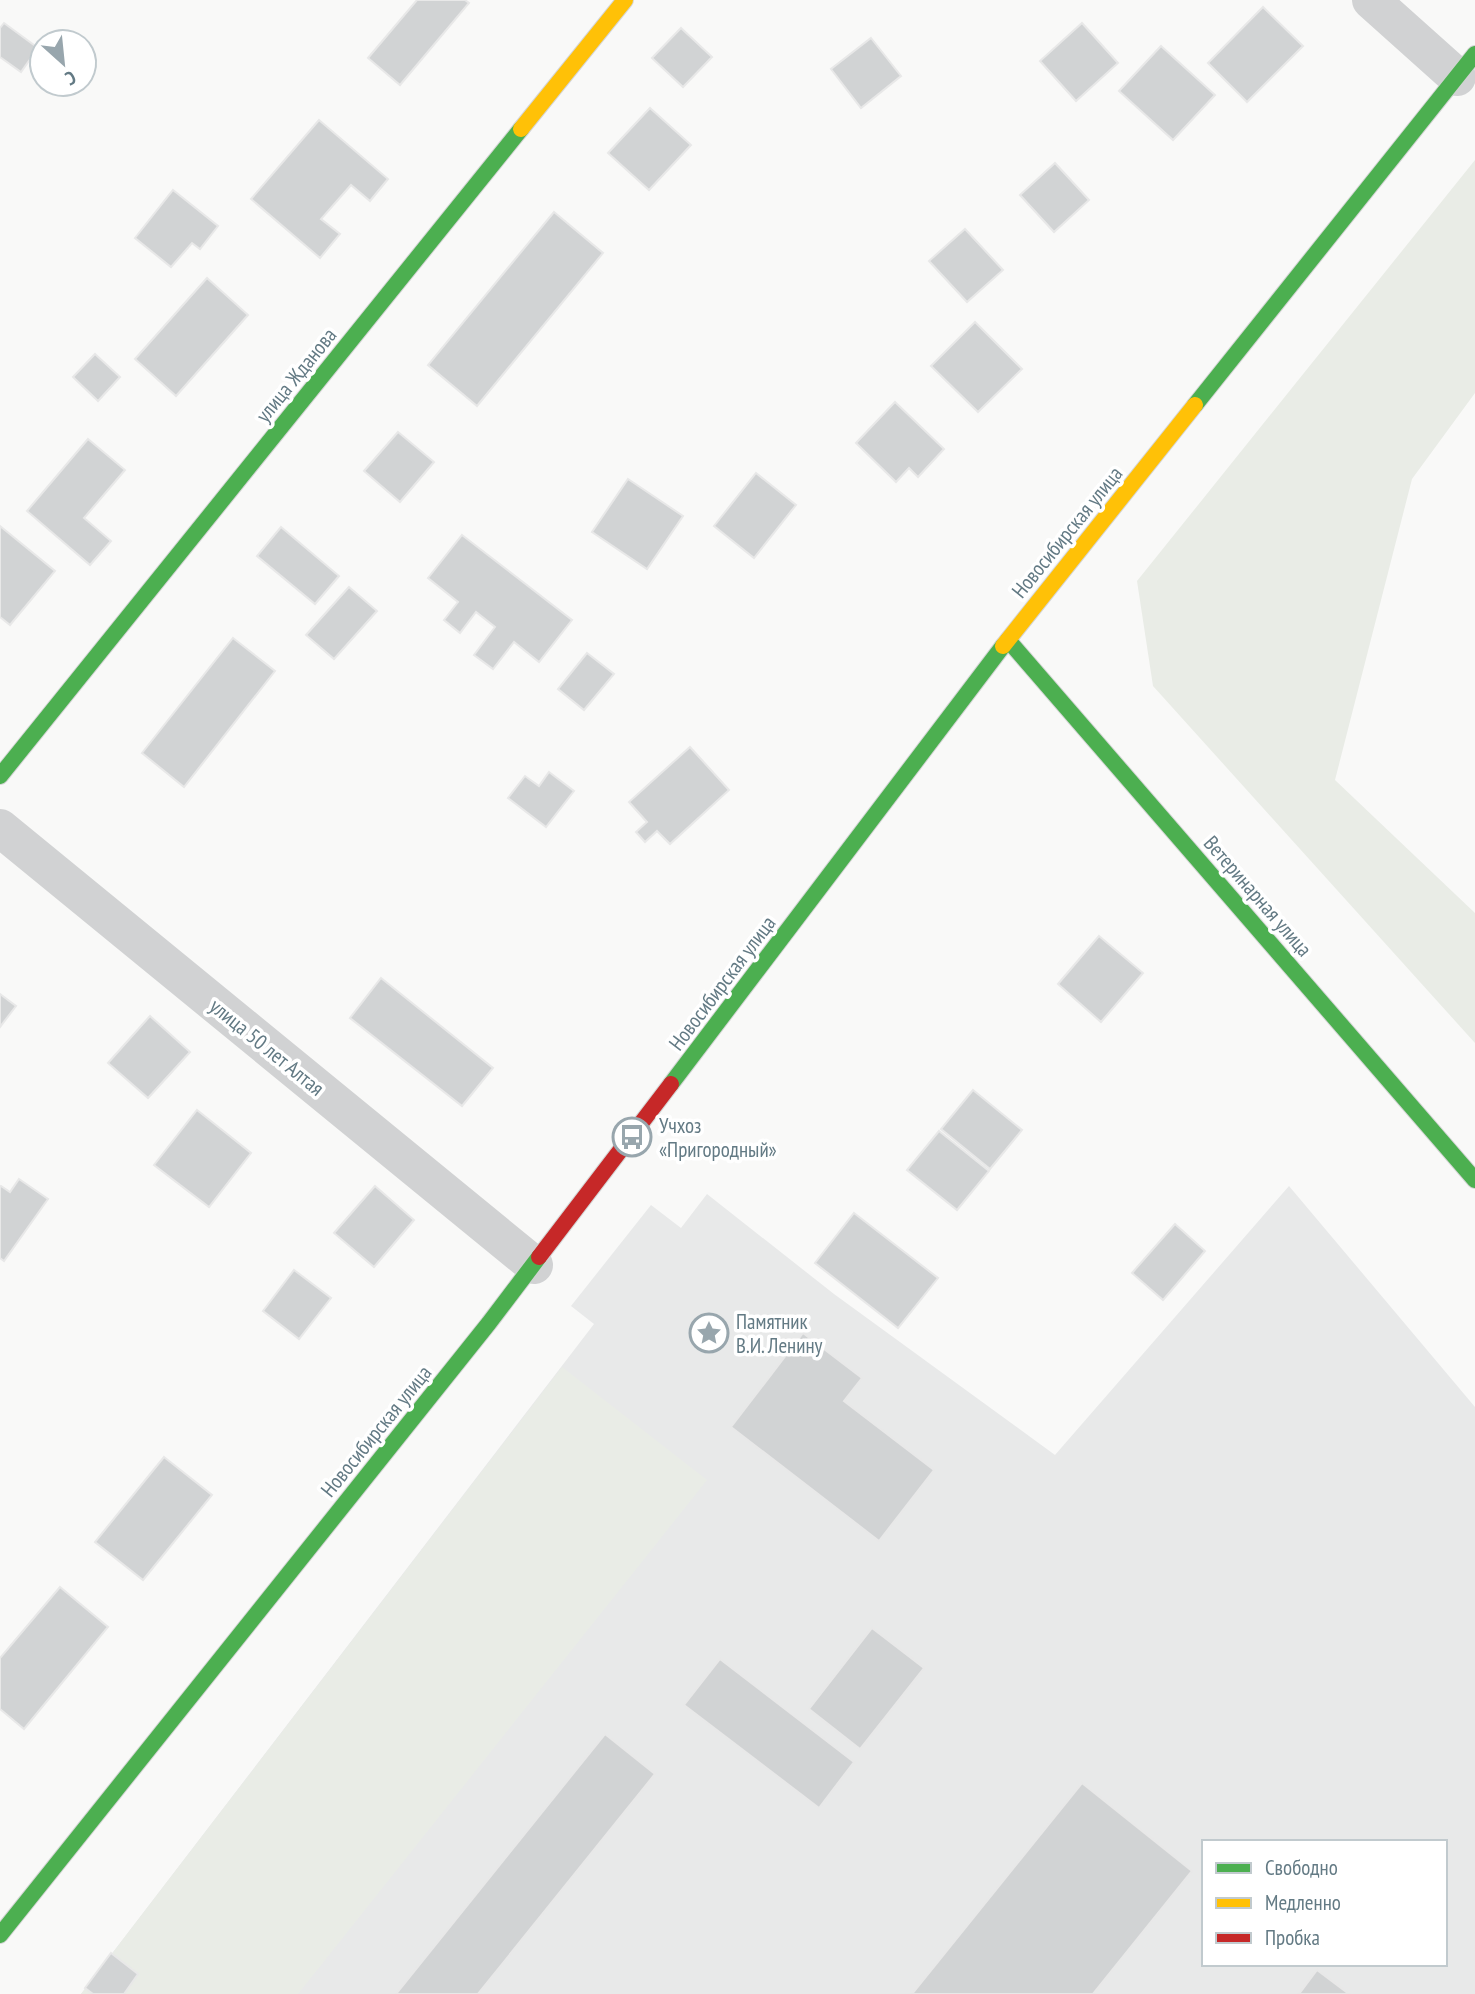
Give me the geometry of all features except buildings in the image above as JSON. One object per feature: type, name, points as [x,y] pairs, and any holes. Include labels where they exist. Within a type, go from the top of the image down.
[{"type":"street","name":"улица Жданова","points":[[0,776],[625,0]]},
{"type":"street","points":[[1371,0],[1466,65]]},
{"type":"street","name":"Новосибирская улица","points":[[0,1935],[534,1265],[1009,640],[1466,65]]},
{"type":"street","name":"Ветеринарная улица","points":[[1009,640],[1475,1180]]},
{"type":"street","name":"улица 50 лет Алтая","points":[[0,828],[534,1265]]},
{"type":"shaded area","points":[[1475,160],[1475,393],[1412,479],[1335,780],[1475,913],[1475,1043],[1153,686],[1137,581]]},
{"type":"shaded area","points":[[1289,1186],[1475,1407],[1475,1994],[81,1994],[594,1324],[571,1306],[651,1205],[681,1228],[707,1194],[834,1294],[1055,1455]]},
{"type":"shaded area","points":[[562,1367],[707,1480],[298,1994],[81,1994]]},
{"type":"traffic: fast","points":[[1195,405],[1475,54]]},
{"type":"traffic: fast","points":[[0,776],[521,129]]},
{"type":"traffic: fast","points":[[1008,640],[1475,1180]]},
{"type":"traffic: fast","points":[[671,1084],[1003,646]]},
{"type":"traffic: fast","points":[[0,1935],[539,1257]]},
{"type":"traffic: slow","points":[[521,129],[625,0]]},
{"type":"traffic: slow","points":[[1003,646],[1195,405]]},
{"type":"traffic: jam","points":[[539,1257],[671,1084]]},
{"type":"place","name":"Учхоз «Пригородный»","points":[[632,1137]]},
{"type":"place","name":"Памятник В.И. Ленину","points":[[709,1333]]}]
